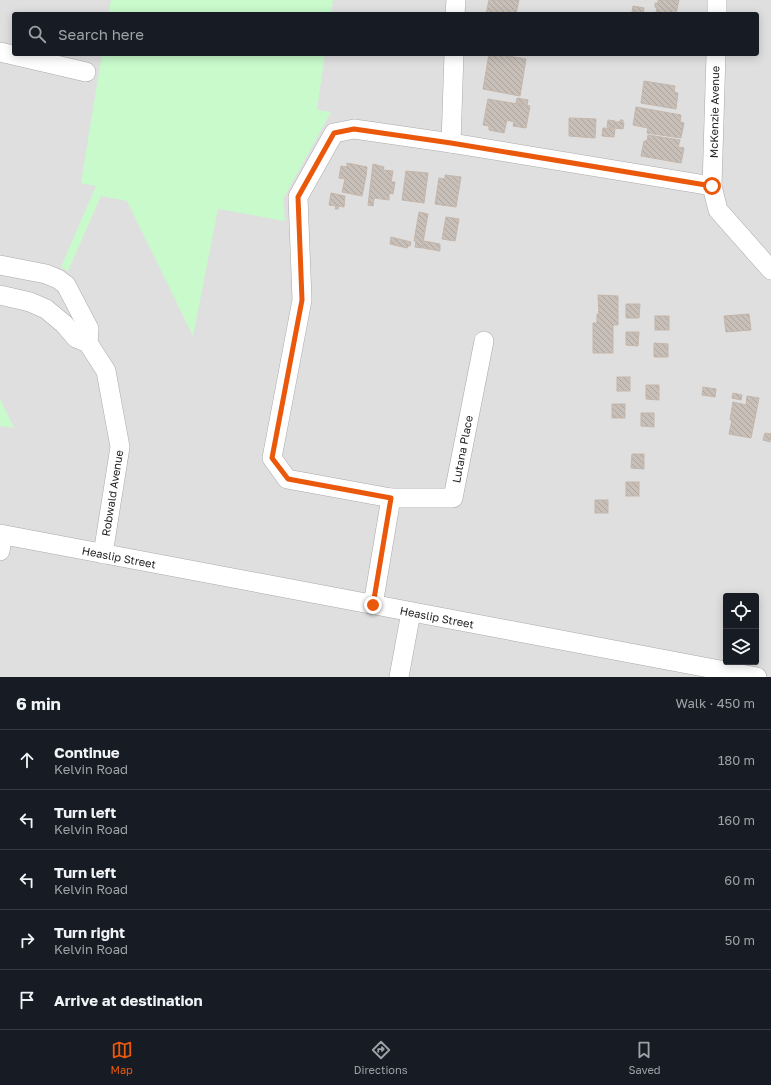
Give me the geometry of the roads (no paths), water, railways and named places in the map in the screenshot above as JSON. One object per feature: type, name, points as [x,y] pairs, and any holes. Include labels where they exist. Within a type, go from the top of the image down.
[{"type":"street","points":[[455,12],[456,0]]},
{"type":"street","points":[[717,0],[717,12]]},
{"type":"street","points":[[0,52],[12,55]]},
{"type":"street","points":[[17,56],[86,72]]},
{"type":"street","points":[[451,143],[454,56]]},
{"type":"street","name":"McKenzie Avenue","points":[[716,56],[712,186],[718,210],[771,270]]},
{"type":"street","points":[[373,605],[391,498],[288,479],[272,458],[302,300],[298,197],[334,133],[354,129],[451,143],[712,186]]},
{"type":"street","name":"Robwald Avenue","points":[[0,265],[46,274],[58,279],[66,285],[89,329],[88,343]]},
{"type":"street","name":"Robwald Avenue","points":[[0,295],[30,302],[46,309],[64,324],[76,338],[88,343],[106,371],[120,447],[103,554]]},
{"type":"street","name":"Lutana Place","points":[[391,498],[453,498],[484,341]]},
{"type":"street","name":"Heaslip Street","points":[[1,540],[103,554],[411,612],[668,669],[757,677]]},
{"type":"street","points":[[399,677],[411,612]]}]
